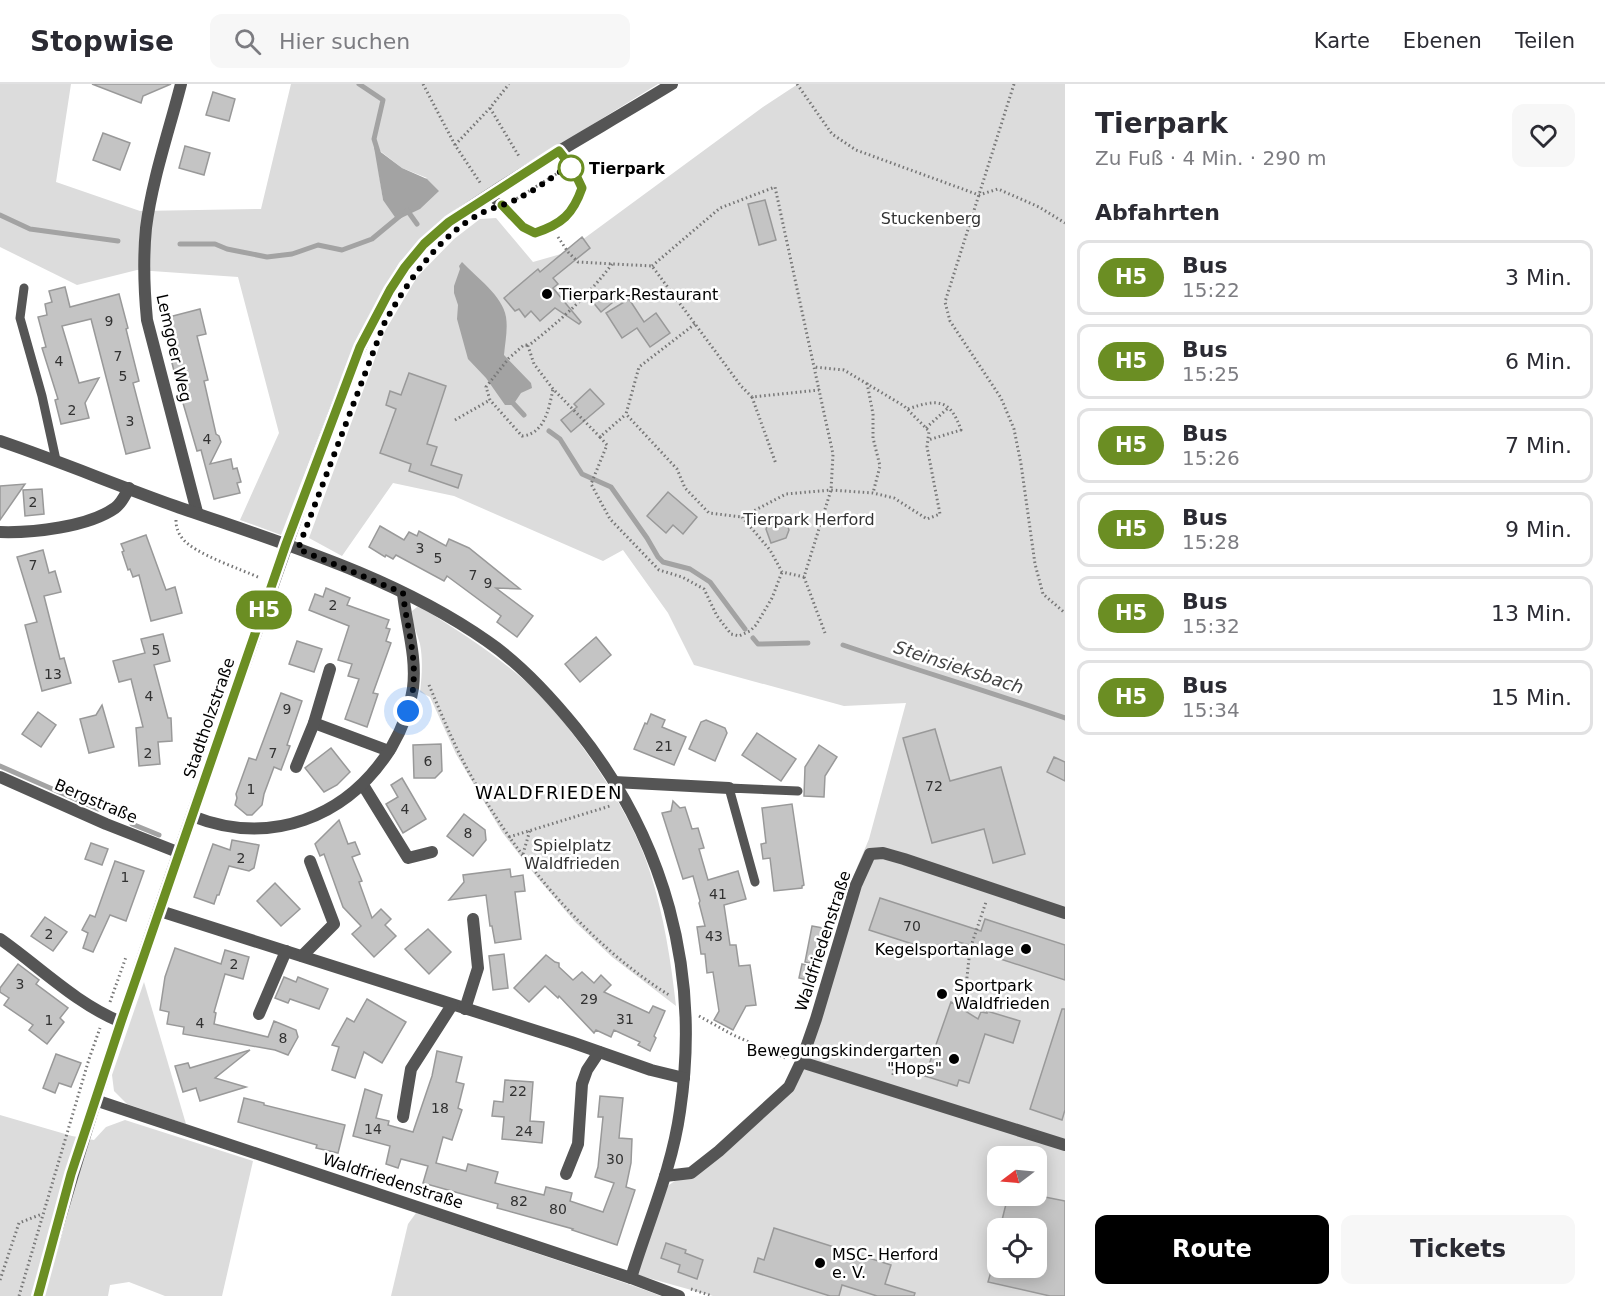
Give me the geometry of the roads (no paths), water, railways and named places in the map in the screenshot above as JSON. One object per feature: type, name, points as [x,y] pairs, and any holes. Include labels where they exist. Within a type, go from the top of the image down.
[{"type":"street","name":"Lemgoer Weg","points":[[181,84],[148,216],[144,288],[147,320],[197,512]]},
{"type":"street","name":"Stadtholzstraße","points":[[38,1296],[71,1174],[95,1100],[286,544],[350,371],[390,290],[424,244],[449,222],[528,170],[672,84]]},
{"type":"street","points":[[0,441],[286,544],[403,593],[444,613],[490,642],[522,669],[556,703],[588,743],[614,782],[649,848],[662,882],[679,946],[685,1006],[687,1038],[677,1135],[631,1278]]},
{"type":"street","points":[[0,532],[53,529],[83,522],[116,508],[129,488]]},
{"type":"street","points":[[192,816],[230,828],[254,829],[279,826],[300,821],[324,811],[363,785],[377,769],[400,732],[414,687],[411,640],[403,593]]},
{"type":"street","points":[[296,767],[314,723],[330,669]]},
{"type":"street","points":[[314,723],[389,751]]},
{"type":"street","name":"Bergstraße","points":[[0,777],[106,824],[180,853]]},
{"type":"street","points":[[614,782],[729,788]]},
{"type":"street","points":[[363,785],[408,858],[432,852]]},
{"type":"street","name":"Waldfriedenstraße","points":[[665,1176],[691,1173],[719,1151],[789,1087],[801,1062],[816,1019],[856,885],[870,854],[883,853],[894,856],[1065,913]]},
{"type":"street","points":[[302,956],[334,924],[310,861]]},
{"type":"street","points":[[160,911],[651,1070],[684,1078]]},
{"type":"street","points":[[465,1009],[478,968],[473,919]]},
{"type":"street","points":[[0,939],[54,981],[105,1016],[121,1022]]},
{"type":"street","points":[[259,1014],[286,951]]},
{"type":"street","points":[[403,1117],[411,1069],[452,1005]]},
{"type":"street","points":[[566,1174],[578,1144],[582,1084],[599,1052]]},
{"type":"street","points":[[801,1062],[1065,1145]]},
{"type":"street","name":"Waldfriedenstraße","points":[[95,1100],[679,1296]]},
{"type":"lane","points":[[489,195],[523,227],[535,233],[552,228],[575,208],[582,188],[559,151]]},
{"type":"lane","points":[[24,288],[20,318],[42,396],[56,460]]},
{"type":"lane","points":[[755,882],[729,788],[798,791]]},
{"type":"waterway","name":"Steinsieksbach","points":[[359,84],[383,100],[374,139],[379,155]]},
{"type":"waterway","name":"Steinsieksbach","points":[[407,210],[417,224]]},
{"type":"waterway","points":[[0,215],[30,229],[118,241]]},
{"type":"waterway","points":[[180,244],[215,244],[227,249],[267,257],[292,254],[318,245],[342,250],[372,239],[401,215]]},
{"type":"waterway","name":"Steinsieksbach","points":[[511,401],[524,415]]},
{"type":"waterway","name":"Steinsieksbach","points":[[549,431],[560,439],[582,474],[611,487],[658,557],[663,562],[690,569],[710,582],[745,629]]},
{"type":"waterway","name":"Steinsieksbach","points":[[753,638],[758,644],[808,643]]},
{"type":"waterway","name":"Steinsieksbach","points":[[843,645],[1065,718]]},
{"type":"waterway","points":[[0,766],[98,809]]},
{"type":"waterway","points":[[132,824],[159,835]]},
{"type":"place","name":"Tierpark","points":[[571,168]]},
{"type":"place","name":"Tierpark-Restaurant","points":[[547,294]]},
{"type":"place","name":"Kegelsportanlage","points":[[1026,949]]},
{"type":"place","name":"Sportpark Waldfrieden","points":[[942,994]]},
{"type":"place","name":"Bewegungskindergarten \"Hops\"","points":[[954,1059]]},
{"type":"place","name":"MSC- Herford e. V.","points":[[820,1263]]},
{"type":"district","name":"WALDFRIEDEN","points":[[549,792]]},
{"type":"park label","name":"Stuckenberg","points":[[931,218]]},
{"type":"park label","name":"Tierpark Herford","points":[[809,519]]},
{"type":"park label","name":"Spielplatz Waldfrieden","points":[[572,854]]}]
